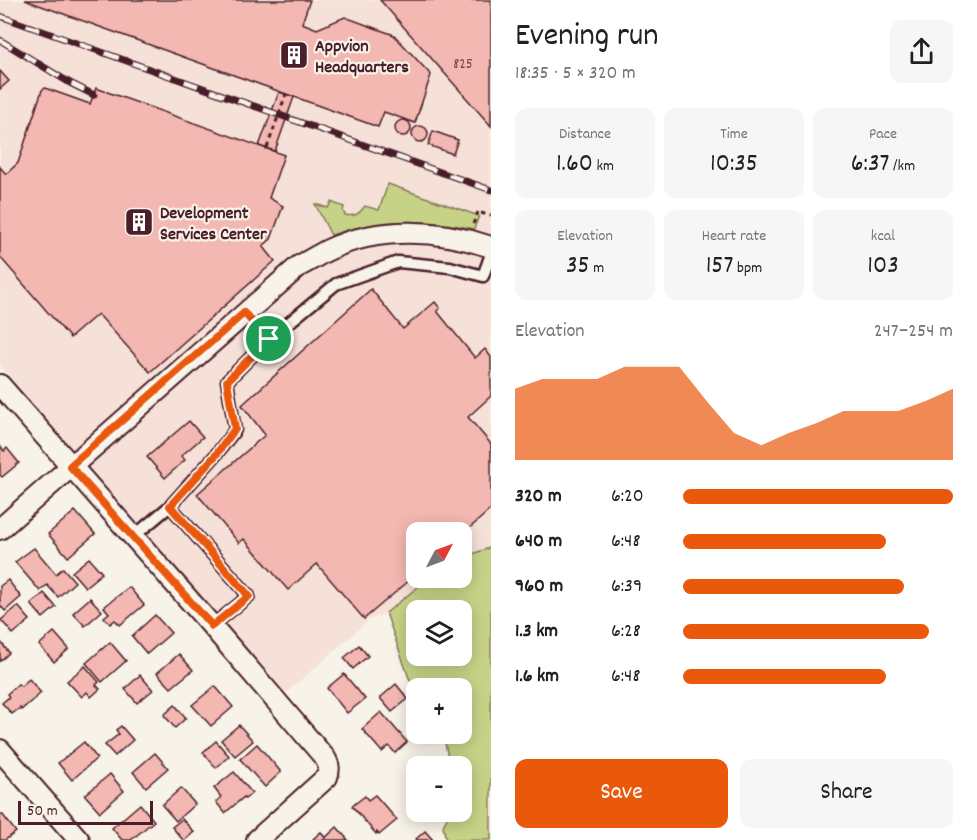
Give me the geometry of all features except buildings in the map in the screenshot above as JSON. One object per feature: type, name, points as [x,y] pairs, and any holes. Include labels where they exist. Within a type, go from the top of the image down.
[{"type":"street","points":[[0,529],[299,266],[327,250],[356,240],[387,234],[441,234],[491,247]]},
{"type":"street","points":[[0,385],[325,758],[329,771],[327,777],[257,840]]},
{"type":"street","points":[[0,750],[80,840]]},
{"type":"lane","points":[[133,537],[170,506],[215,456],[235,429],[227,381],[269,339],[336,284],[398,262],[450,267],[487,279],[491,254]]},
{"type":"lane","points":[[244,313],[269,339]]},
{"type":"lane","points":[[170,506],[249,596],[212,626]]},
{"type":"path","points":[[267,148],[286,94]]},
{"type":"path","points":[[472,227],[479,212],[491,216]]},
{"type":"shaded area","points":[[0,0],[491,0],[491,547],[472,554],[472,522],[406,522],[406,588],[417,588],[386,613],[369,620],[284,695],[0,365]]},
{"type":"green space","points":[[388,184],[479,216],[474,229],[438,223],[402,222],[366,225],[331,235],[315,204],[328,208],[331,202],[344,207],[343,211],[348,216],[356,214],[365,206],[379,210]]},
{"type":"green space","points":[[491,547],[491,840],[446,840],[443,826],[445,822],[472,822],[472,756],[448,756],[445,744],[472,744],[472,678],[409,678],[386,613],[417,588],[472,588],[472,554]]},
{"type":"railway","points":[[0,16],[491,190]]},
{"type":"railway","points":[[0,40],[94,95]]},
{"type":"place","name":"Appvion Headquarters","points":[[294,55]]},
{"type":"place","name":"Development Services Center","points":[[139,222]]},
{"type":"route","points":[[244,313],[269,339],[227,381],[235,429],[215,456],[170,506],[249,596],[212,626],[70,466],[244,313]]}]
